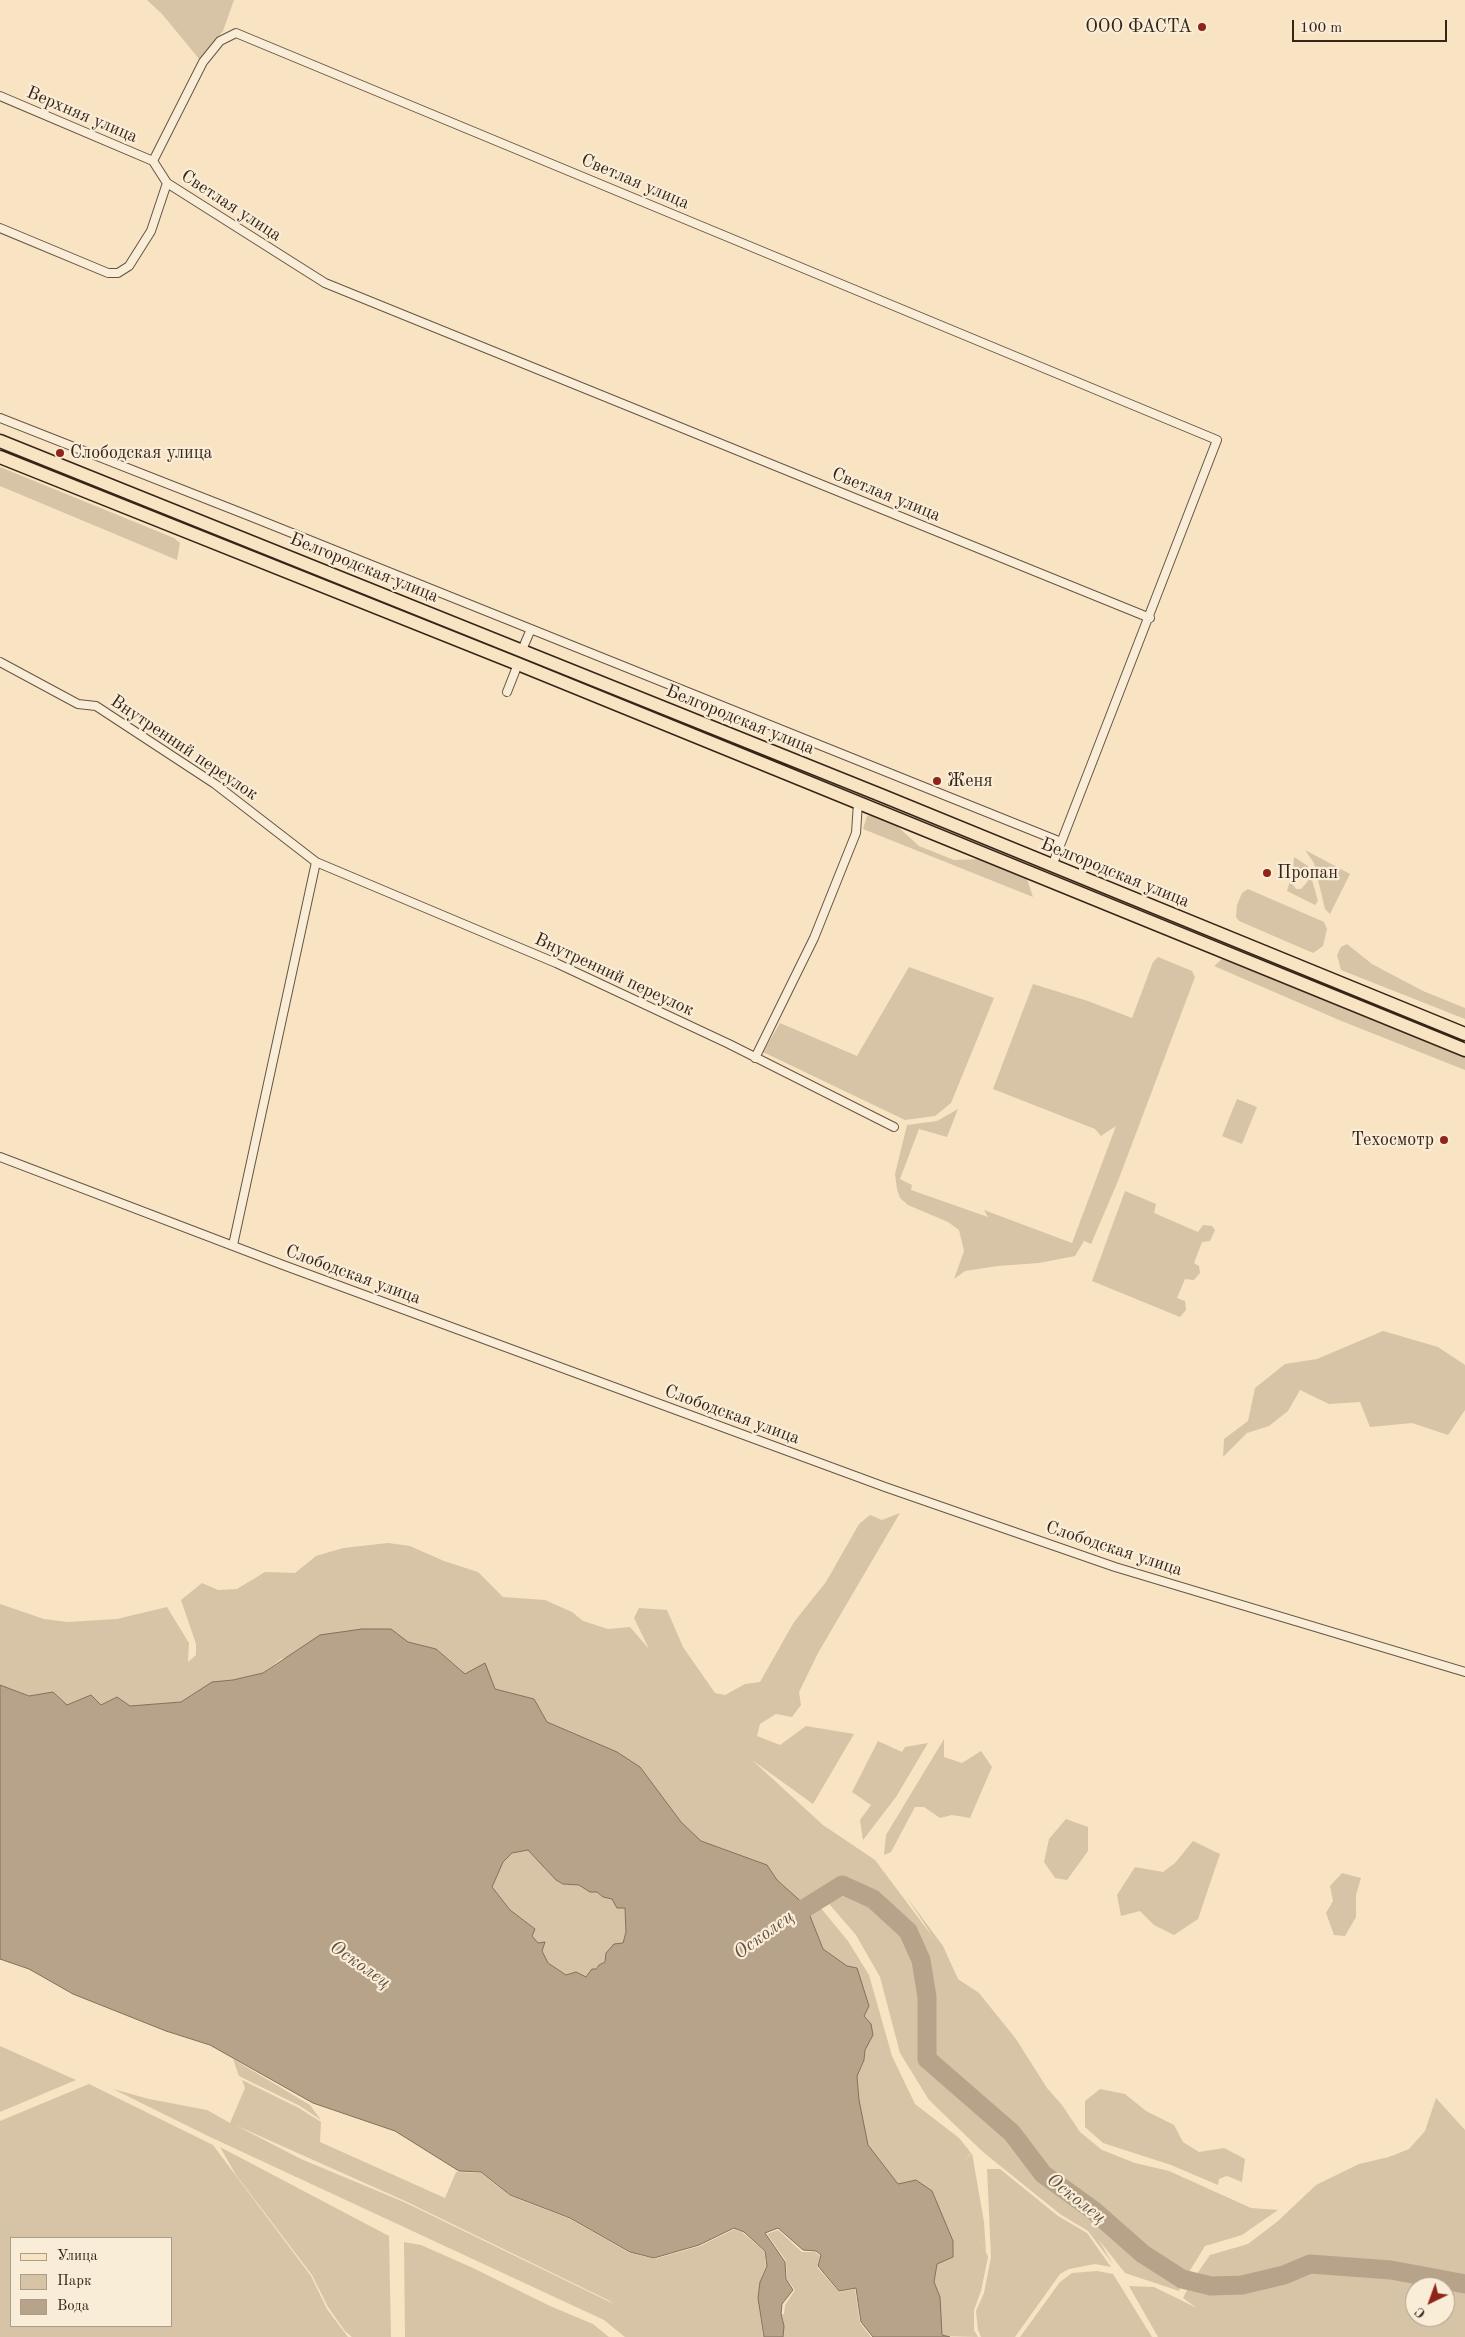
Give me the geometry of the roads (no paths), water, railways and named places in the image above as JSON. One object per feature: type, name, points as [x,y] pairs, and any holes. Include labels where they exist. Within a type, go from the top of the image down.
[{"type":"main road","name":"Белгородская улица","points":[[0,440],[522,650],[1465,1034]]},
{"type":"main road","name":"Белгородская улица","points":[[0,457],[518,664],[1465,1050]]},
{"type":"street","name":"Светлая улица","points":[[236,32],[1217,440],[1150,618],[325,283],[167,183],[153,161],[203,62],[220,41],[236,32]]},
{"type":"street","name":"Верхняя улица","points":[[0,96],[153,161]]},
{"type":"street","points":[[0,228],[108,273],[118,273],[128,266],[151,231],[167,183]]},
{"type":"street","points":[[0,418],[1061,842]]},
{"type":"street","points":[[1052,866],[1150,618]]},
{"type":"street","points":[[522,650],[531,629]]},
{"type":"street","name":"Внутренний переулок","points":[[0,662],[78,704],[96,706],[215,784],[316,862],[556,963],[755,1058],[894,1128]]},
{"type":"street","points":[[507,692],[518,664]]},
{"type":"street","points":[[755,1058],[814,938],[846,860],[856,834],[858,803]]},
{"type":"street","points":[[233,1245],[316,862]]},
{"type":"street","name":"Слободская улица","points":[[0,1157],[233,1245],[283,1266],[912,1497],[1115,1567],[1465,1672]]},
{"type":"water","points":[[362,1629],[391,1629],[408,1642],[436,1649],[465,1674],[485,1663],[495,1689],[534,1699],[547,1722],[617,1752],[640,1767],[681,1822],[701,1841],[767,1865],[777,1880],[806,1906],[823,1949],[847,1966],[857,1968],[869,2006],[864,2016],[871,2024],[873,2035],[865,2050],[864,2060],[857,2076],[859,2100],[868,2145],[898,2184],[916,2180],[932,2191],[953,2241],[953,2257],[937,2264],[934,2282],[940,2297],[942,2335],[950,2337],[873,2337],[861,2322],[856,2288],[839,2291],[818,2266],[821,2255],[816,2251],[803,2250],[778,2228],[765,2233],[785,2262],[786,2279],[793,2290],[782,2304],[783,2337],[764,2337],[758,2298],[760,2282],[767,2266],[765,2251],[744,2232],[734,2228],[699,2245],[654,2258],[630,2252],[570,2218],[510,2195],[481,2172],[459,2171],[395,2131],[313,2103],[210,2045],[166,2031],[73,1994],[29,1969],[0,1959],[0,1685],[29,1696],[53,1692],[67,1705],[91,1695],[101,1705],[117,1697],[130,1706],[181,1702],[212,1682],[233,1680],[263,1673],[320,1635]],"holes":[[[528,1850],[556,1880],[563,1884],[579,1885],[590,1892],[597,1892],[603,1897],[612,1899],[617,1908],[625,1908],[626,1932],[623,1943],[614,1944],[606,1953],[605,1962],[596,1969],[592,1969],[586,1977],[576,1972],[566,1975],[548,1963],[542,1951],[545,1942],[538,1943],[532,1936],[535,1929],[510,1910],[492,1887],[503,1862],[512,1853]]]},
{"type":"waterway","name":"Осколец","points":[[786,1920],[842,1885],[873,1899],[908,1931],[921,1960],[927,1997],[927,2059],[1012,2133],[1043,2174],[1093,2210],[1143,2254],[1182,2279],[1211,2286],[1242,2285],[1284,2275],[1310,2264],[1391,2270],[1465,2284]]},
{"type":"place","name":"ООО ФАСТА","points":[[1202,27]]},
{"type":"place","name":"Слободская улица","points":[[60,453]]},
{"type":"place","name":"Женя","points":[[937,781]]},
{"type":"place","name":"Пропан","points":[[1267,873]]},
{"type":"place","name":"Техосмотр","points":[[1444,1140]]}]
